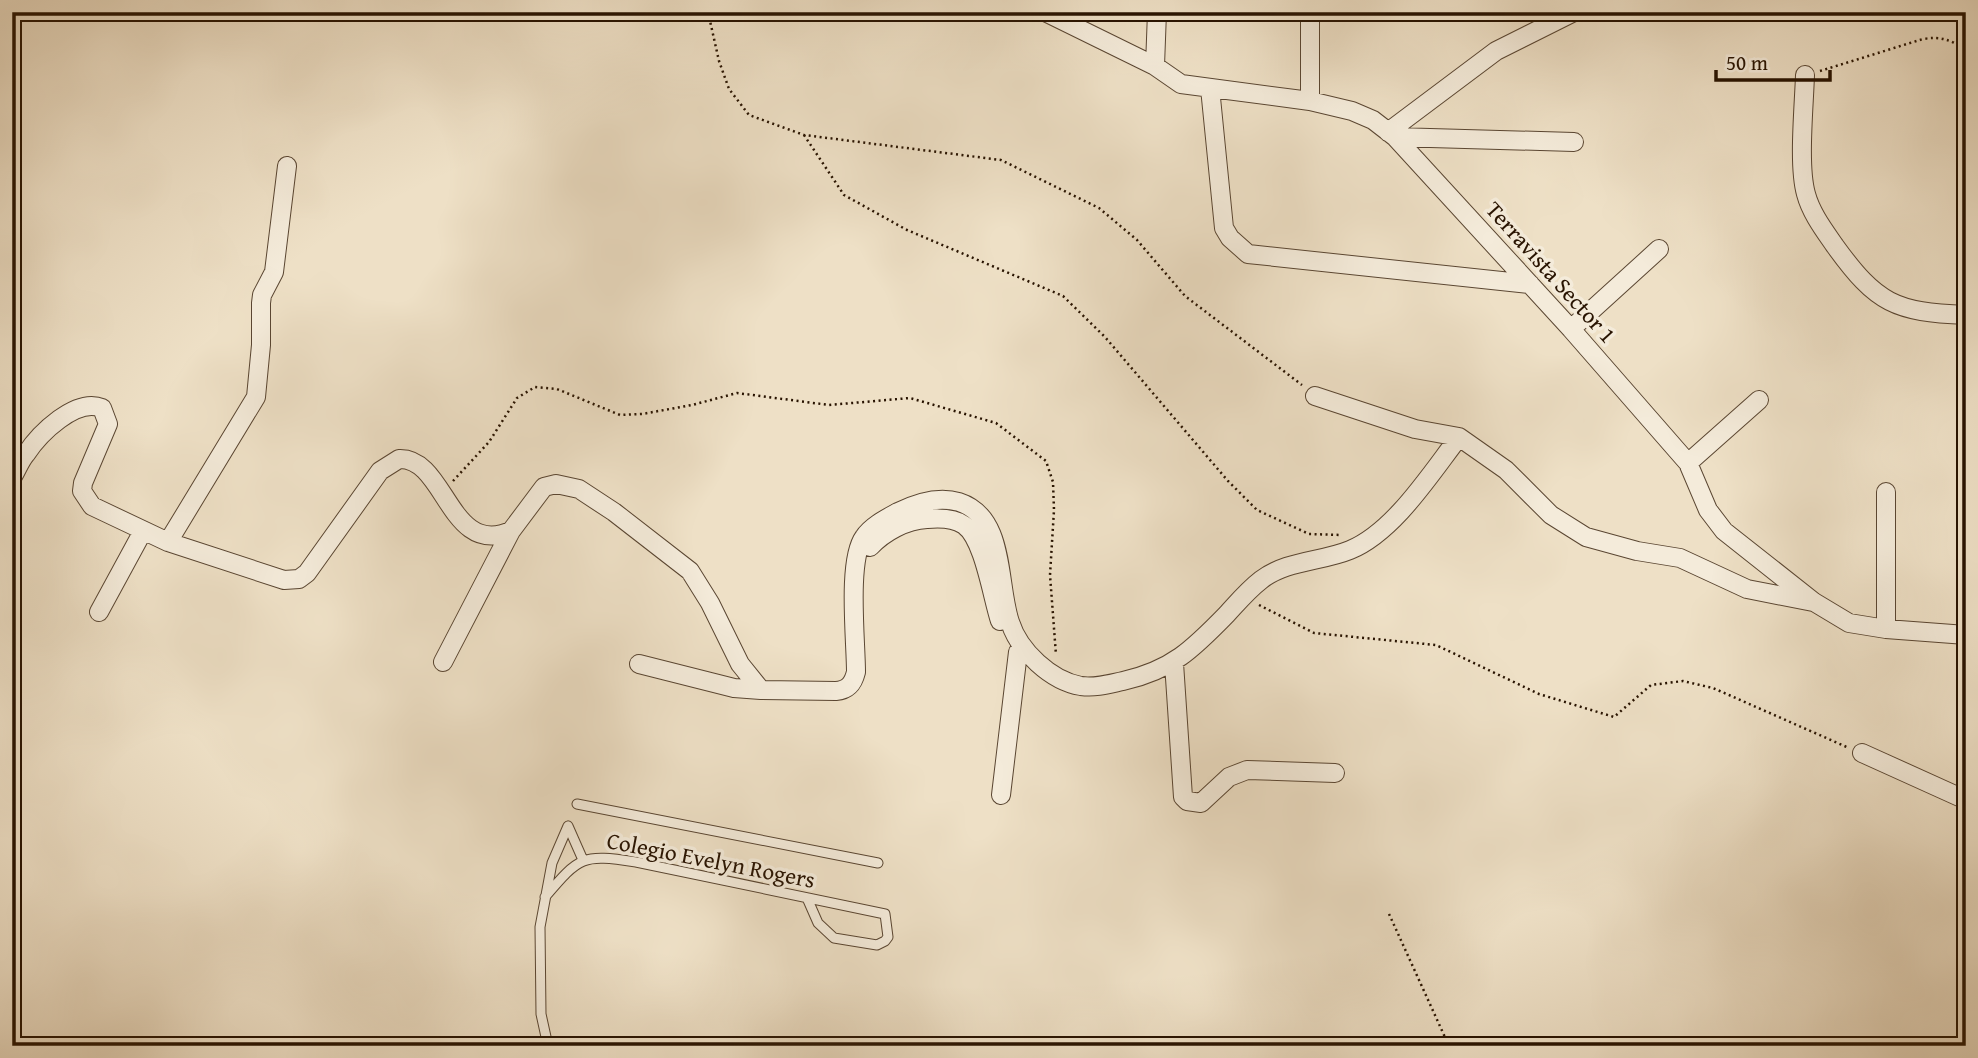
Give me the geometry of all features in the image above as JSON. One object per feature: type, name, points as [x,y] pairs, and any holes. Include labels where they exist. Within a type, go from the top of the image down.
[{"type":"street","name":"Terravista Sector 1","points":[[1045,12],[1155,66],[1181,84],[1310,101],[1352,111],[1373,120],[1392,134],[1530,284],[1688,463],[1708,510],[1724,531],[1814,602],[1849,623],[1886,629],[1966,635]]},
{"type":"street","points":[[1155,66],[1157,12]]},
{"type":"street","points":[[1310,12],[1310,101]]},
{"type":"street","points":[[1392,134],[1496,51],[1574,12]]},
{"type":"street","points":[[1805,75],[1803,167],[1806,194],[1820,223],[1842,256],[1869,288],[1900,307],[1913,311],[1966,314]]},
{"type":"street","points":[[1210,88],[1224,228],[1230,238],[1248,254],[1530,284]]},
{"type":"street","points":[[1392,134],[1574,142]]},
{"type":"street","points":[[168,542],[256,397],[262,295],[274,272],[287,166]]},
{"type":"street","points":[[1571,329],[1659,249]]},
{"type":"street","points":[[1315,396],[1415,429],[1459,437],[1506,470],[1551,515],[1586,537],[1637,551],[1680,558],[1746,589],[1814,602]]},
{"type":"street","points":[[1688,463],[1759,400]]},
{"type":"street","points":[[12,478],[26,454],[54,423],[79,407],[92,405],[102,408],[108,424],[82,491],[92,506],[168,542],[278,579],[294,580],[307,572],[380,471],[394,461],[405,459],[417,463],[468,528],[475,533],[490,536],[511,531]]},
{"type":"street","points":[[639,664],[734,688],[842,690],[851,684],[856,672],[853,582],[855,562],[864,536],[888,517],[907,508],[928,501],[951,499],[969,505],[983,518],[992,535],[1009,621],[1015,634],[1043,666],[1058,679],[1081,686],[1099,686],[1138,677],[1174,663],[1200,642],[1262,579],[1290,565],[1350,550],[1374,536],[1399,512],[1459,437]]},
{"type":"street","points":[[443,662],[511,531],[544,488],[556,484],[579,489],[614,512],[690,571],[710,603],[740,664],[761,690]]},
{"type":"street","points":[[1886,492],[1886,629]]},
{"type":"street","points":[[855,562],[873,543],[895,528],[918,520],[939,518],[964,524],[976,541],[999,620],[1010,642],[1018,652],[1043,666]]},
{"type":"street","points":[[99,612],[143,531]]},
{"type":"street","points":[[1001,795],[1018,652]]},
{"type":"street","points":[[1174,663],[1183,797],[1187,801],[1201,803],[1229,777],[1247,769],[1335,773]]},
{"type":"street","points":[[1862,753],[1966,800]]},
{"type":"lane","points":[[577,804],[878,863]]},
{"type":"lane","points":[[548,1046],[541,1014],[540,927],[552,863],[568,826],[583,860]]},
{"type":"lane","name":"Colegio Evelyn Rogers","points":[[545,897],[568,870],[583,860],[600,857],[636,862],[885,914],[889,934],[883,943],[875,944],[841,939],[822,929],[807,898]]},
{"type":"path","points":[[708,12],[719,61],[729,89],[749,115],[804,135],[1001,160],[1099,208],[1138,240],[1185,296],[1315,396]]},
{"type":"path","points":[[1805,75],[1939,36],[1948,38],[1966,50]]},
{"type":"path","points":[[804,135],[844,195],[907,230],[1063,296],[1105,337],[1228,481],[1258,510],[1309,534],[1348,535]]},
{"type":"path","points":[[442,493],[489,442],[517,398],[535,387],[557,389],[621,415],[680,407],[737,393],[829,405],[910,398],[996,422],[1046,461],[1053,482],[1050,575],[1058,679]]},
{"type":"path","points":[[1244,597],[1314,633],[1436,645],[1539,694],[1614,717],[1651,685],[1683,681],[1713,688],[1862,753]]},
{"type":"path","points":[[1389,914],[1449,1046]]}]
